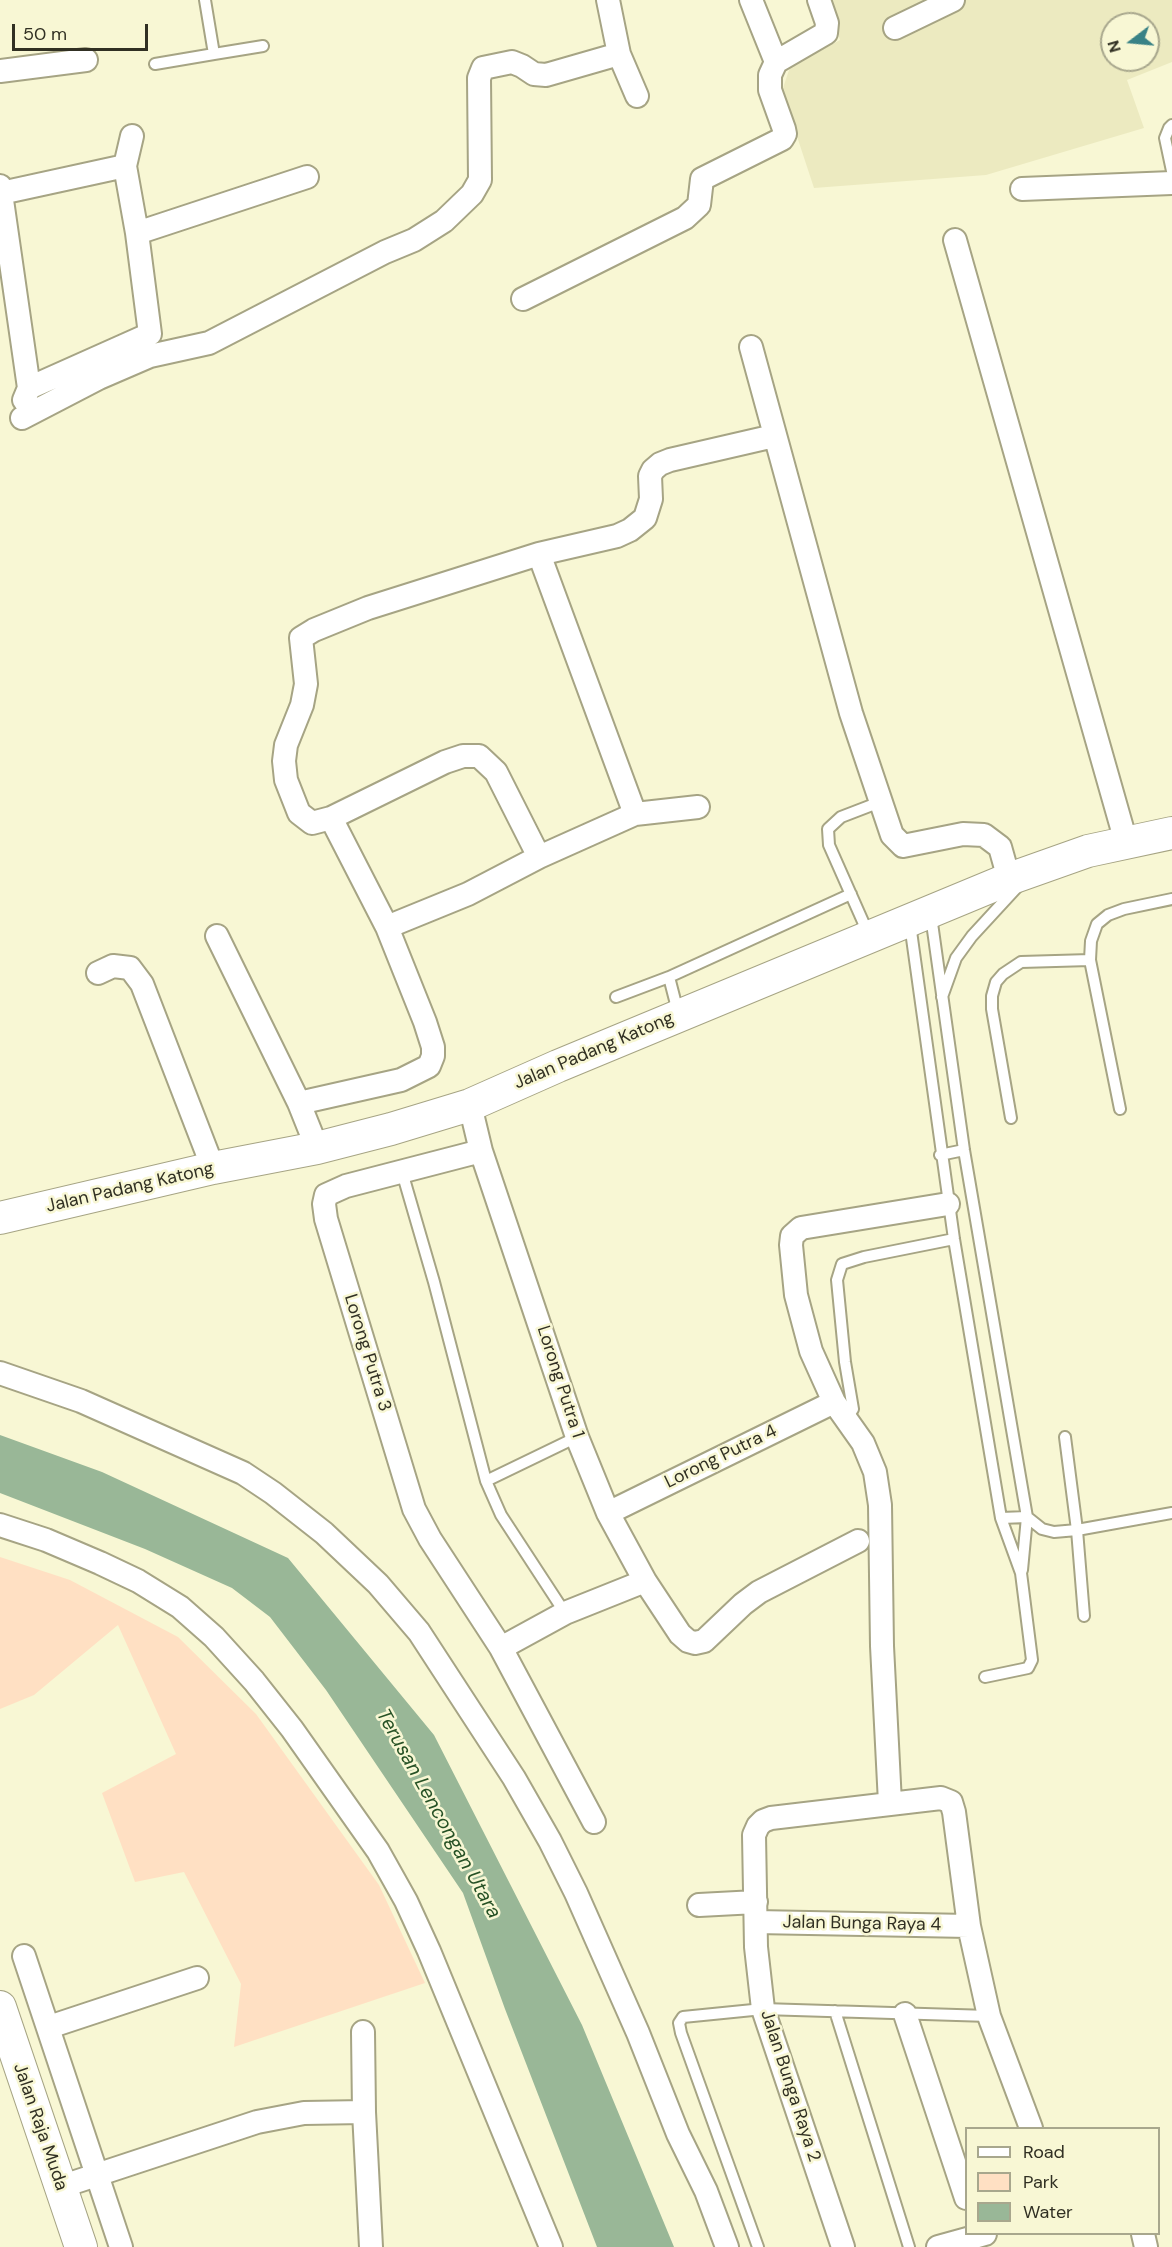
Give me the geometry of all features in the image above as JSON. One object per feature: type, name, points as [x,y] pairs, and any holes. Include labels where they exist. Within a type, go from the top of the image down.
[{"type":"street","points":[[608,0],[619,54],[638,96]]},
{"type":"street","points":[[751,0],[776,62]]},
{"type":"street","points":[[523,299],[685,218],[699,205],[700,183],[705,176],[782,138],[785,134],[769,83],[770,75],[776,62],[826,33],[827,23],[819,0]]},
{"type":"street","points":[[895,28],[953,0]]},
{"type":"street","points":[[0,186],[29,388],[23,403],[22,418],[99,378],[150,356],[209,343],[385,252],[414,240],[444,221],[472,194],[480,180],[478,78],[483,68],[512,62],[534,74],[546,75],[619,54]]},
{"type":"street","points":[[0,70],[86,60]]},
{"type":"street","points":[[29,388],[150,334],[137,233],[125,166],[132,136]]},
{"type":"street","points":[[1,193],[125,166]]},
{"type":"street","points":[[137,233],[307,177]]},
{"type":"street","points":[[1023,189],[1172,183]]},
{"type":"street","points":[[955,240],[1126,842]]},
{"type":"street","points":[[751,348],[851,713],[892,835],[903,846],[963,834],[984,835],[1000,847],[1022,874]]},
{"type":"street","points":[[539,857],[496,772],[479,756],[463,756],[445,762],[331,818],[312,823],[299,813],[286,780],[284,761],[286,745],[302,705],[306,684],[301,638],[314,630],[368,609],[539,554],[617,536],[639,524],[645,518],[651,499],[650,476],[660,464],[774,436]]},
{"type":"street","points":[[539,554],[634,814]]},
{"type":"street","points":[[387,927],[468,894],[539,857],[634,814],[698,807]]},
{"type":"street","points":[[299,1103],[401,1080],[429,1066],[433,1056],[433,1047],[387,927],[331,818]]},
{"type":"street","name":"Jalan Padang Katong","points":[[0,1218],[213,1168],[317,1148],[470,1105],[869,936],[1022,874],[1066,857],[1172,833]]},
{"type":"street","points":[[217,936],[299,1103],[317,1148]]},
{"type":"street","points":[[98,973],[113,966],[130,968],[142,984],[213,1168]]},
{"type":"street","name":"Lorong Putra 1","points":[[470,1105],[481,1151],[577,1437],[608,1513],[645,1581],[680,1634],[688,1641],[695,1643],[704,1641],[759,1592],[858,1541]]},
{"type":"street","name":"Lorong Putra 3","points":[[481,1151],[334,1190],[326,1195],[324,1204],[326,1219],[414,1509],[430,1539],[501,1648],[594,1822]]},
{"type":"street","points":[[890,1803],[882,1646],[880,1505],[875,1472],[863,1443],[841,1410],[811,1351],[796,1295],[791,1245],[792,1236],[801,1228],[948,1204]]},
{"type":"street","points":[[0,1372],[81,1401],[243,1473],[324,1533],[378,1584],[419,1632],[514,1778],[576,1893],[638,2033],[678,2134],[706,2191],[727,2247]]},
{"type":"street","name":"Lorong Putra 4","points":[[608,1513],[841,1410]]},
{"type":"street","points":[[0,1525],[46,1540],[100,1563],[138,1581],[180,1606],[214,1636],[254,1681],[292,1730],[378,1851],[406,1901],[429,1950],[550,2247]]},
{"type":"street","points":[[501,1648],[565,1613],[645,1581]]},
{"type":"street","name":"Jalan Bunga Raya 2","points":[[843,2247],[763,2009],[756,1947],[754,1835],[758,1826],[771,1818],[890,1803],[947,1799],[951,1802],[954,1812],[969,1926]]},
{"type":"street","name":"Jalan Bunga Raya 4","points":[[699,1905],[756,1912],[969,1926]]},
{"type":"street","points":[[969,1926],[989,2016],[1031,2127]]},
{"type":"street","points":[[24,1956],[121,2247]]},
{"type":"street","points":[[49,2027],[197,1978]]},
{"type":"street","name":"Jalan Raja Muda","points":[[0,2007],[81,2247]]},
{"type":"street","points":[[905,2014],[965,2195]]},
{"type":"street","points":[[363,2032],[370,2247]]},
{"type":"street","points":[[60,2187],[268,2119],[324,2111],[364,2112]]},
{"type":"street","points":[[938,2247],[978,2235]]},
{"type":"lane","points":[[206,0],[214,54]]},
{"type":"lane","points":[[155,64],[263,46]]},
{"type":"lane","points":[[1172,125],[1165,138],[1172,171]]},
{"type":"lane","points":[[869,936],[829,845],[828,829],[841,818],[880,802]]},
{"type":"lane","points":[[942,998],[957,958],[1022,874]]},
{"type":"lane","points":[[616,997],[669,976],[851,894]]},
{"type":"lane","points":[[1120,1109],[1090,960],[1093,931],[1097,924],[1108,915],[1124,909],[1172,899]]},
{"type":"lane","points":[[920,917],[942,998],[964,1150],[1027,1517],[1021,1573],[1032,1665],[1028,1668],[985,1677]]},
{"type":"lane","points":[[920,917],[940,1155],[1001,1518],[1021,1573]]},
{"type":"lane","points":[[1011,1118],[992,1009],[992,996],[996,982],[1003,974],[1021,962],[1090,960]]},
{"type":"lane","points":[[669,976],[679,1016]]},
{"type":"lane","points":[[940,1155],[964,1150]]},
{"type":"lane","points":[[402,1172],[434,1282],[486,1481],[501,1515],[565,1613]]},
{"type":"lane","points":[[841,1410],[853,1409],[845,1362],[837,1280],[842,1264],[864,1257],[954,1239]]},
{"type":"lane","points":[[486,1481],[577,1437]]},
{"type":"lane","points":[[1065,1437],[1077,1530],[1084,1617]]},
{"type":"lane","points":[[1001,1518],[1027,1517],[1048,1530],[1077,1530],[1172,1513]]},
{"type":"lane","points":[[758,2247],[679,2024],[683,2016],[763,2009],[989,2016]]},
{"type":"lane","points":[[835,2012],[909,2247]]},
{"type":"shaded area","points":[[829,0],[1172,0],[1172,62],[1160,67],[1160,12],[1100,12],[1100,72],[1147,72],[1127,80],[1144,128],[986,175],[814,188],[782,91],[790,67],[840,40]]},
{"type":"green space","points":[[0,1557],[70,1580],[178,1637],[256,1714],[379,1885],[425,1983],[234,2047],[241,1984],[184,1872],[135,1882],[102,1793],[176,1754],[118,1625],[34,1695],[0,1709]]},
{"type":"water","name":"Terusan Lencongan Utara","points":[[0,1435],[102,1472],[288,1558],[434,1735],[582,2025],[674,2247],[597,2247],[463,1893],[326,1690],[270,1617],[232,1588],[145,1549],[0,1493]]}]
